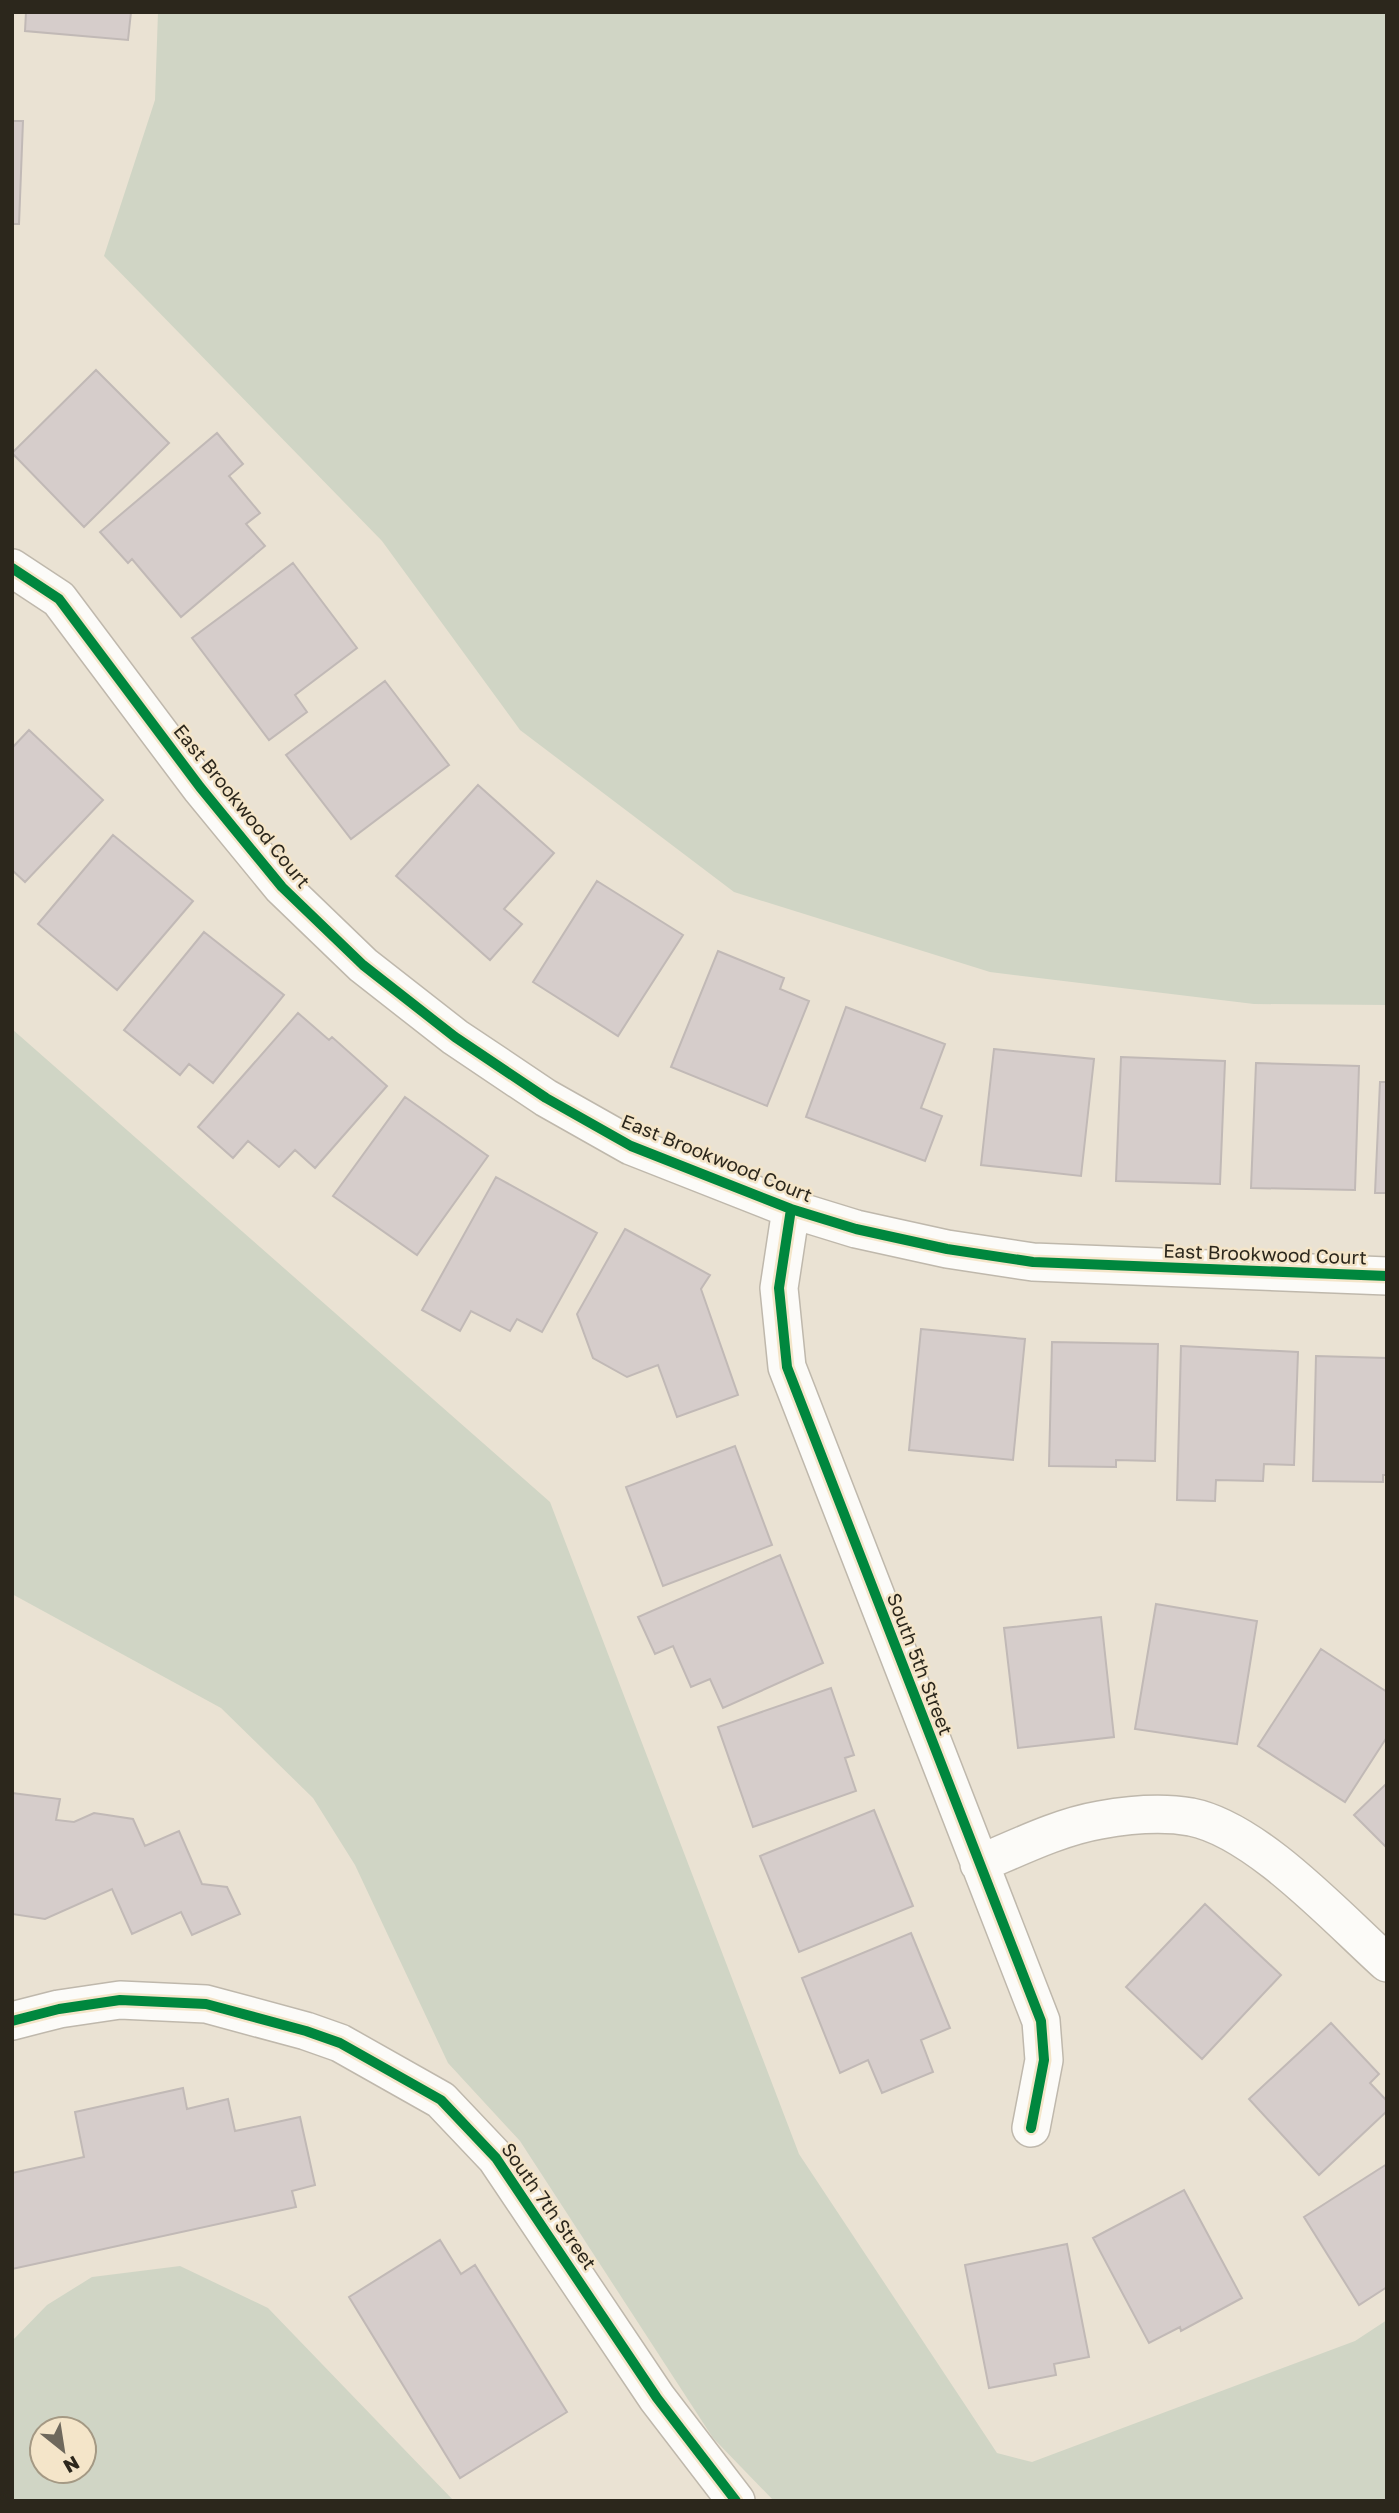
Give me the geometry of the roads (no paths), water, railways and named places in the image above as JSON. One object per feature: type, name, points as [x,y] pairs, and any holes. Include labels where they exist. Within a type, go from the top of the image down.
[{"type":"street","name":"East Brookwood Court","points":[[12,568],[59,600],[200,787],[282,887],[363,965],[455,1037],[546,1098],[632,1146],[791,1209],[856,1229],[947,1249],[1033,1262],[1387,1276]]},
{"type":"street","name":"South 5th Street","points":[[791,1209],[779,1288],[787,1367],[1041,2021],[1044,2060],[1031,2128]]},
{"type":"street","points":[[979,1864],[1098,1820],[1151,1815],[1192,1817],[1231,1833],[1272,1860],[1387,1964]]},
{"type":"street","name":"South 7th Street","points":[[12,2021],[59,2009],[120,2000],[206,2004],[340,2043],[441,2100],[496,2158],[657,2398],[736,2501]]}]
